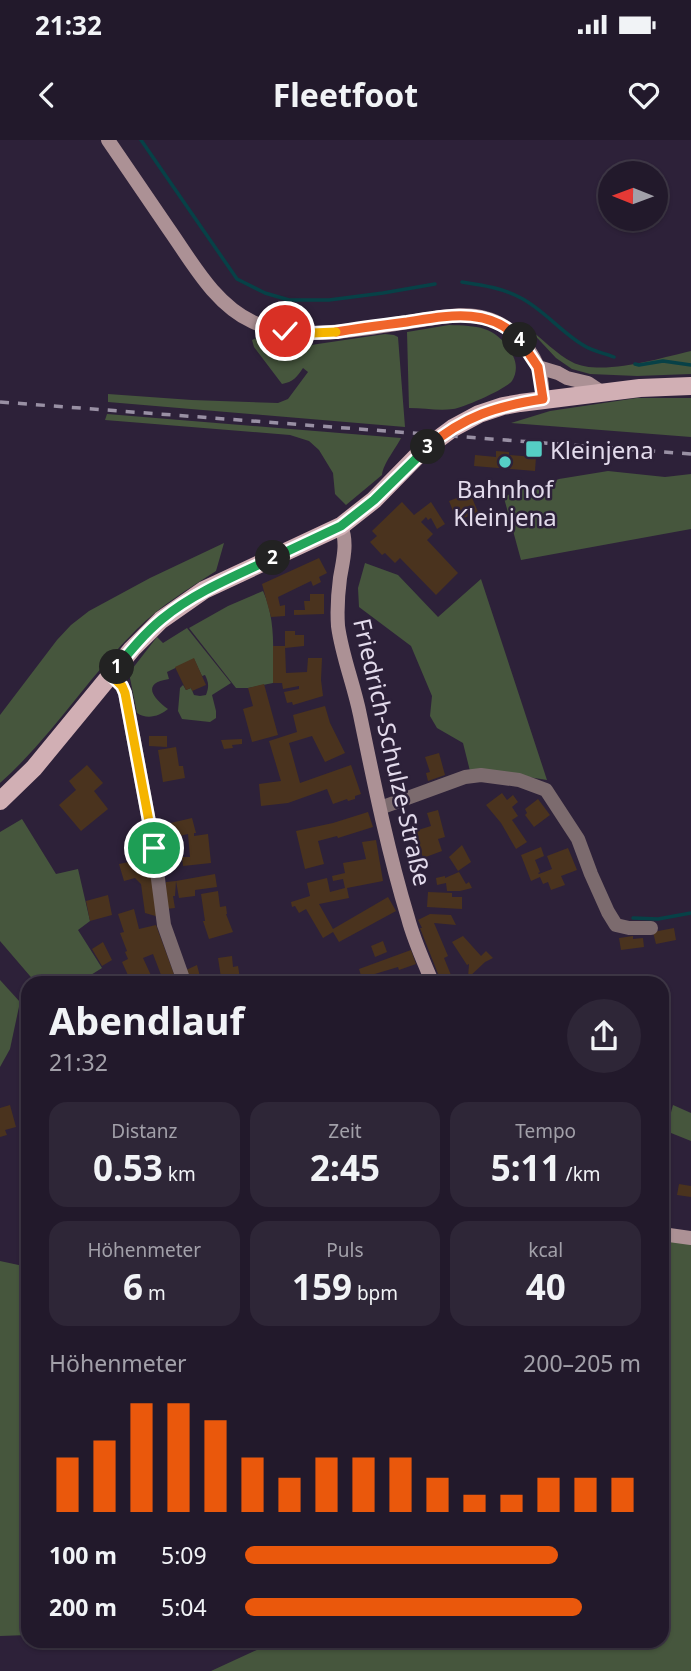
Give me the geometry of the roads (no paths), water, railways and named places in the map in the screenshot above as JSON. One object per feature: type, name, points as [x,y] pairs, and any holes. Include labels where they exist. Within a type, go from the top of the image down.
[{"type":"main road","points":[[0,802],[34,768],[147,633],[177,607],[224,581],[341,526],[374,500],[422,451],[453,428],[491,410],[543,399],[655,387],[691,386]]},
{"type":"street","points":[[108,140],[202,276],[225,303],[250,320],[285,331],[312,333],[461,315],[485,318],[508,328],[518,337],[538,367],[543,399]]},
{"type":"street","points":[[538,367],[588,383],[603,393]]},
{"type":"street","name":"Friedrich-Schulze-Straße","points":[[341,526],[345,535],[339,584],[338,624],[341,642],[408,920],[430,976]]},
{"type":"street","points":[[110,674],[125,693],[154,848],[164,925],[182,976]]},
{"type":"street","points":[[380,808],[465,777],[481,775],[519,779],[546,790],[578,839],[591,874],[616,925],[651,928]]},
{"type":"street","points":[[669,1235],[691,1238]]},
{"type":"waterway","points":[[141,140],[237,279],[265,293],[289,300],[329,300],[435,284]]},
{"type":"waterway","points":[[462,282],[492,287],[514,295],[529,303],[583,345],[614,357]]},
{"type":"waterway","points":[[635,364],[663,361],[691,365]]},
{"type":"waterway","points":[[633,918],[658,919],[691,913]]},
{"type":"railway","points":[[0,402],[691,454]]},
{"type":"place","name":"Kleinjena","points":[[534,449]]},
{"type":"place","name":"Bahnhof Kleinjena","points":[[505,462]]}]
